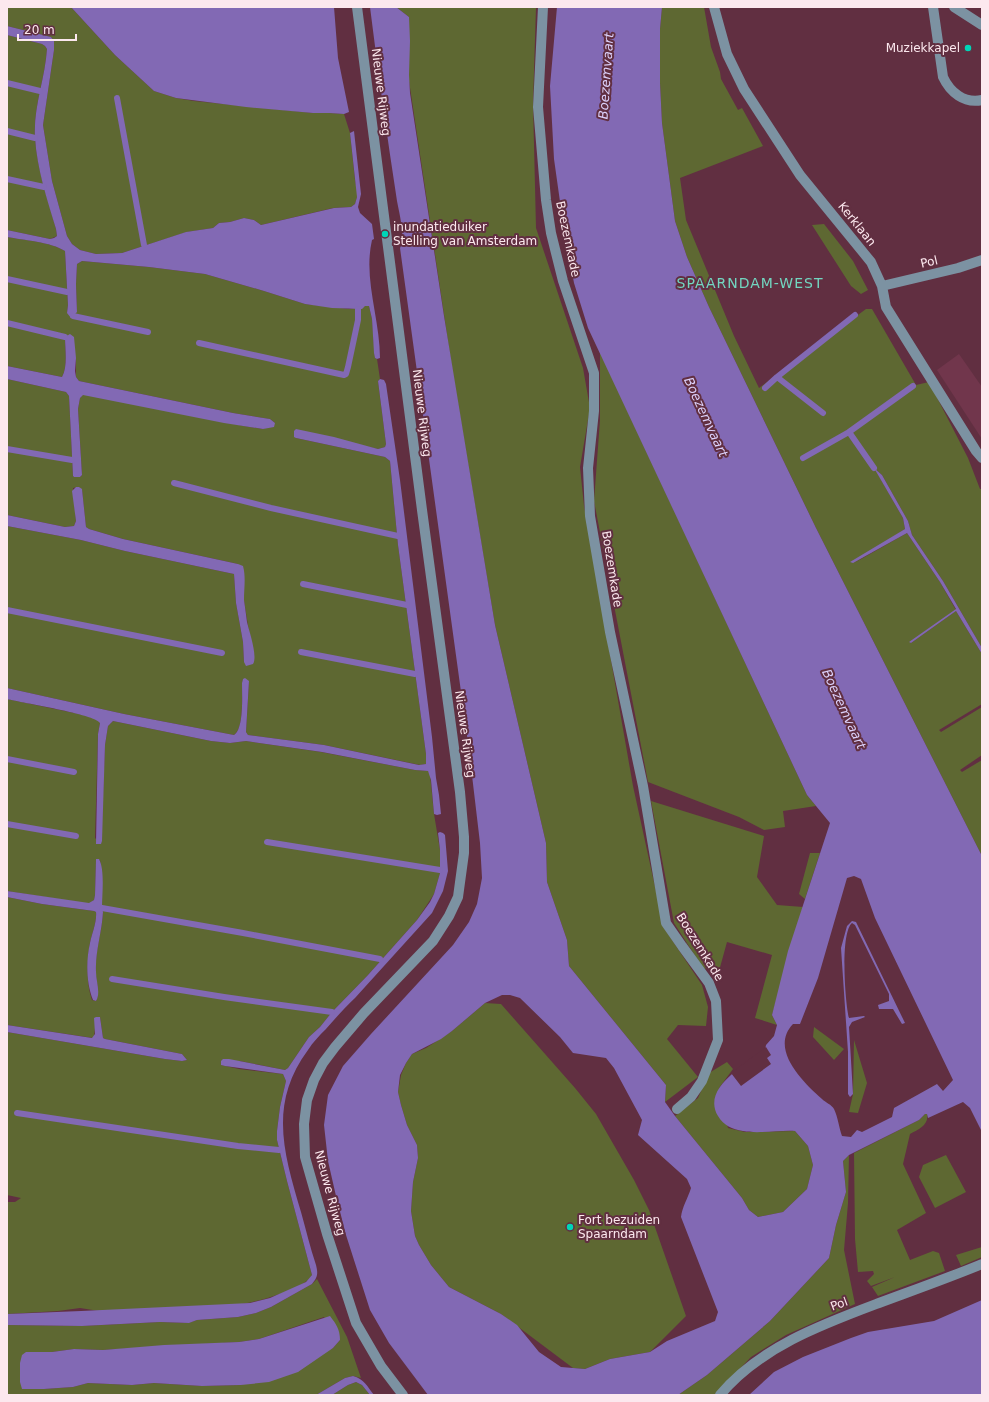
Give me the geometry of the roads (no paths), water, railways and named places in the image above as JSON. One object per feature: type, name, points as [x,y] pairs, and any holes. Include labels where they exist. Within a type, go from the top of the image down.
[{"type":"street","name":"Nieuwe Rijweg","points":[[357,7],[460,792],[464,853],[458,897],[449,916],[433,941],[364,1013],[323,1063],[314,1080],[308,1100],[304,1124],[305,1157],[327,1234],[356,1323],[381,1366],[403,1395]]},
{"type":"street","name":"Boezemkade","points":[[543,7],[538,107],[546,200],[551,233],[563,281],[594,373],[594,411],[588,468],[590,508],[610,632],[643,786],[666,922],[709,983],[716,1001],[718,1040],[702,1081],[691,1098],[677,1109]]},
{"type":"street","name":"Kerklaan","points":[[714,7],[727,54],[744,88],[800,175],[871,262],[882,286],[886,308],[976,451],[982,458]]},
{"type":"street","points":[[933,7],[943,77],[946,84],[963,99],[970,101],[982,100]]},
{"type":"street","points":[[954,7],[982,25]]},
{"type":"street","name":"Pol","points":[[882,286],[958,268],[982,260]]},
{"type":"street","name":"Pol","points":[[720,1395],[745,1370],[781,1346],[826,1323],[982,1264]]},
{"type":"water","points":[[71,7],[334,7],[338,58],[349,112],[344,114],[313,113],[246,107],[176,98],[154,91],[115,55]]},
{"type":"water","name":"Boezemvaart","points":[[370,7],[396,7],[409,17],[410,93],[444,316],[495,625],[546,843],[547,882],[567,940],[569,966],[666,1085],[665,1102],[742,1198],[749,1210],[758,1217],[783,1212],[807,1189],[813,1165],[808,1146],[795,1131],[749,1132],[735,1129],[723,1122],[718,1116],[714,1106],[720,1087],[737,1070],[765,1050],[766,1045],[774,1036],[777,1025],[772,1015],[788,951],[830,823],[807,795],[588,328],[574,283],[563,223],[554,159],[550,86],[557,7],[662,7],[660,29],[660,83],[662,123],[675,221],[687,257],[709,307],[816,528],[982,856],[982,1132],[970,1108],[963,1102],[928,1118],[927,1114],[925,1114],[919,1120],[849,1155],[843,1161],[846,1192],[836,1225],[829,1258],[770,1321],[707,1375],[678,1395],[428,1395],[389,1343],[370,1310],[346,1235],[328,1161],[324,1125],[328,1095],[343,1066],[453,945],[469,922],[477,904],[482,878],[480,843],[469,750],[400,248],[402,244],[402,225],[397,201]],"holes":[[[854,876],[861,879],[875,918],[953,1080],[943,1091],[937,1084],[894,1108],[892,1117],[862,1132],[857,1130],[851,1137],[842,1136],[837,1115],[833,1108],[814,1092],[798,1074],[791,1064],[785,1044],[787,1034],[793,1024],[800,1024],[818,978],[847,878]],[[502,995],[510,995],[520,998],[560,1037],[573,1053],[606,1058],[614,1068],[642,1120],[638,1135],[687,1179],[691,1188],[681,1217],[718,1312],[715,1321],[667,1341],[650,1352],[610,1359],[585,1369],[561,1367],[539,1352],[517,1325],[501,1314],[449,1287],[431,1265],[415,1236],[411,1211],[413,1182],[418,1158],[417,1145],[407,1125],[401,1105],[398,1092],[400,1075],[412,1054],[441,1039],[485,1003]]]},
{"type":"water","points":[[7,26],[51,37],[54,41],[43,125],[52,181],[67,236],[72,244],[80,250],[96,254],[122,253],[186,232],[213,228],[219,223],[244,218],[254,220],[261,225],[334,208],[351,207],[355,204],[357,197],[350,133],[354,131],[361,194],[358,207],[360,213],[372,224],[374,239],[372,240],[369,269],[380,358],[375,358],[372,319],[369,306],[365,306],[362,309],[332,308],[305,304],[205,274],[82,261],[77,264],[77,312],[71,318],[67,313],[68,305],[65,251],[45,243],[7,237],[7,230],[50,239],[57,236],[40,173],[35,138],[37,105],[47,49],[42,44],[7,35]]},
{"type":"water","points":[[70,334],[74,337],[76,358],[75,371],[76,377],[79,381],[233,413],[270,419],[275,423],[274,427],[263,429],[224,423],[83,395],[80,398],[78,409],[82,475],[80,477],[74,477],[69,396],[66,392],[7,379],[7,366],[62,377],[66,363],[65,337]]},
{"type":"water","points":[[380,379],[384,380],[386,384],[400,480],[441,814],[434,814],[431,780],[428,771],[415,770],[322,752],[246,741],[230,743],[211,741],[113,721],[108,726],[105,745],[102,841],[101,844],[96,844],[98,734],[100,723],[85,716],[7,699],[7,688],[124,714],[234,735],[237,732],[241,719],[242,683],[243,679],[245,678],[249,681],[246,732],[248,735],[324,745],[419,765],[426,764],[426,754],[398,545],[390,461],[385,457],[294,437],[294,431],[296,429],[334,437],[378,449],[385,447],[386,444],[378,381]]},
{"type":"water","points":[[874,468],[882,475],[908,521],[912,535],[943,581],[982,648],[982,654],[956,611],[911,643],[909,642],[956,609],[907,533],[853,563],[850,562],[905,529],[903,518]]},
{"type":"water","points":[[76,487],[82,489],[86,527],[89,529],[123,539],[243,566],[245,578],[244,600],[247,622],[254,650],[253,664],[246,666],[244,662],[243,642],[236,603],[234,574],[81,540],[7,526],[7,515],[65,527],[74,526],[76,521],[72,491]]},
{"type":"water","points":[[440,832],[445,835],[448,871],[443,891],[432,913],[314,1042],[296,1070],[288,1090],[284,1110],[283,1130],[285,1149],[289,1170],[317,1268],[316,1277],[312,1284],[271,1307],[256,1313],[238,1317],[197,1320],[189,1323],[160,1322],[82,1326],[7,1325],[7,1314],[250,1303],[270,1298],[306,1282],[312,1275],[277,1140],[280,1107],[286,1081],[283,1074],[225,1066],[221,1065],[221,1061],[223,1059],[229,1059],[285,1070],[288,1068],[309,1037],[368,975],[417,920],[430,902],[440,873],[438,833]]},
{"type":"water","points":[[96,859],[99,859],[102,869],[103,912],[97,957],[96,972],[98,994],[96,1001],[93,1000],[89,986],[87,964],[96,912],[7,897],[7,891],[89,903],[94,900],[95,895]]},
{"type":"water","points":[[852,921],[856,922],[905,1023],[902,1024],[893,1009],[879,1009],[878,1005],[889,1001],[889,994],[855,925],[852,923],[848,929],[846,940],[844,969],[847,1010],[849,1018],[865,1017],[852,1022],[849,1027],[853,1094],[850,1097],[848,1094],[848,1052],[841,948],[847,926]]},
{"type":"water","points":[[100,1017],[103,1038],[105,1039],[182,1054],[187,1060],[182,1061],[165,1059],[7,1032],[7,1025],[92,1038],[95,1034],[94,1018]]},
{"type":"water","points":[[982,1300],[982,1395],[749,1395],[774,1372],[803,1357],[868,1332],[934,1321]]},
{"type":"water","points":[[330,1316],[337,1327],[340,1336],[340,1340],[333,1348],[298,1372],[269,1382],[241,1385],[202,1386],[154,1383],[132,1385],[88,1383],[73,1387],[22,1389],[20,1382],[20,1363],[22,1355],[26,1352],[52,1352],[74,1349],[103,1350],[164,1345],[239,1342],[259,1339]]},
{"type":"water","points":[[353,1376],[363,1381],[374,1395],[370,1395],[362,1385],[356,1382],[332,1395],[316,1395],[345,1378]]},
{"type":"waterway","points":[[7,83],[40,91]]},
{"type":"waterway","points":[[117,98],[144,245]]},
{"type":"waterway","points":[[7,131],[35,138]]},
{"type":"waterway","points":[[7,179],[44,187]]},
{"type":"waterway","points":[[7,279],[67,292]]},
{"type":"waterway","points":[[199,343],[344,375],[346,374],[348,367],[358,320],[358,309]]},
{"type":"waterway","points":[[777,377],[855,315]]},
{"type":"waterway","points":[[73,316],[148,332]]},
{"type":"waterway","points":[[7,323],[65,337]]},
{"type":"waterway","points":[[765,388],[777,377],[823,413]]},
{"type":"waterway","points":[[874,468],[849,432],[913,386]]},
{"type":"waterway","points":[[803,458],[849,432]]},
{"type":"waterway","points":[[7,449],[72,460]]},
{"type":"waterway","points":[[174,483],[271,508],[398,536]]},
{"type":"waterway","points":[[303,584],[407,605]]},
{"type":"waterway","points":[[7,610],[222,653]]},
{"type":"waterway","points":[[301,652],[415,674]]},
{"type":"waterway","points":[[7,759],[74,772]]},
{"type":"waterway","points":[[7,824],[76,836]]},
{"type":"waterway","points":[[267,842],[440,870]]},
{"type":"waterway","points":[[102,908],[380,959]]},
{"type":"waterway","points":[[112,979],[332,1012]]},
{"type":"waterway","points":[[17,1113],[238,1146],[279,1150]]},
{"type":"place","name":"Muziekkapel","points":[[968,48]]},
{"type":"place","name":"inundatieduiker Stelling van Amsterdam","points":[[385,234]]},
{"type":"place","name":"Fort bezuiden Spaarndam","points":[[570,1227]]},
{"type":"district","name":"SPAARNDAM-WEST","points":[[750,283]]}]
